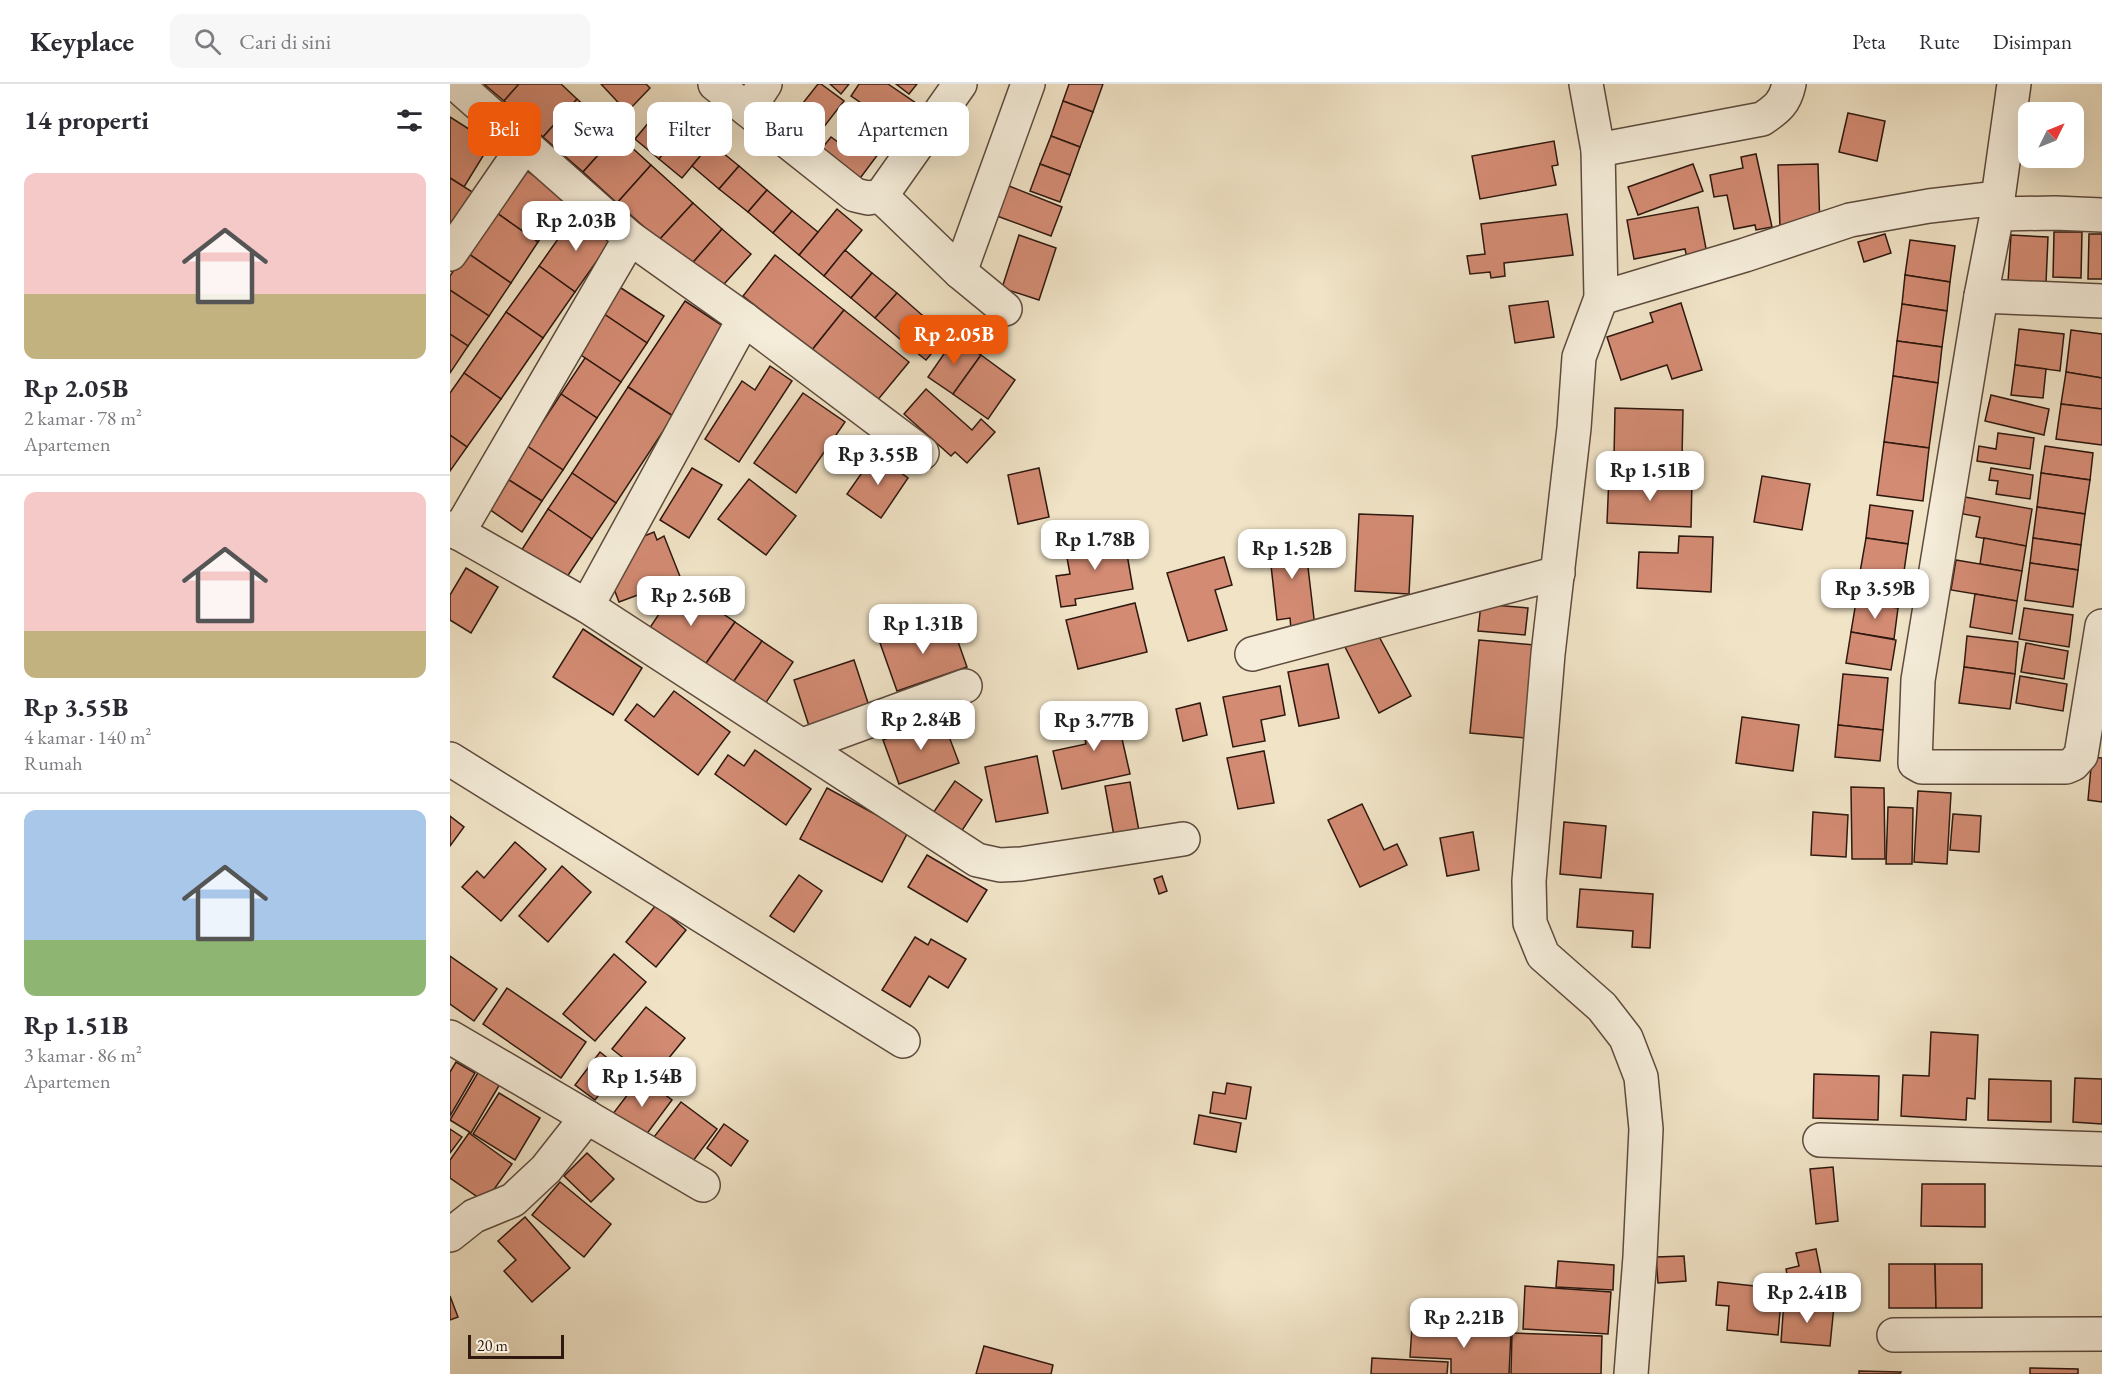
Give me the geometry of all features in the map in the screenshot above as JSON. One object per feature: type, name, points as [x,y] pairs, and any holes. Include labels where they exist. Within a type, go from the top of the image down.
[{"type":"street","points":[[456,84],[476,102]]},
{"type":"street","points":[[715,84],[756,97],[855,195],[868,198],[881,196],[960,84]]},
{"type":"street","points":[[960,272],[1028,84]]},
{"type":"street","points":[[1586,84],[1598,150],[1601,298],[1580,357],[1548,654],[1528,881],[1530,923],[1543,955],[1602,1007],[1626,1038],[1641,1077],[1646,1129],[1640,1257],[1631,1374]]},
{"type":"street","points":[[1598,150],[1762,119],[1779,108],[1789,84]]},
{"type":"street","points":[[2014,84],[1998,206],[1918,680],[1915,763],[1922,767],[2066,767],[2073,764],[2080,755],[2102,626]]},
{"type":"street","points":[[450,254],[517,156]]},
{"type":"street","points":[[537,156],[630,238],[922,453]]},
{"type":"street","points":[[881,196],[960,272],[1005,309]]},
{"type":"street","points":[[1601,298],[1745,255],[1850,220],[1929,206],[1998,206],[2055,213],[2102,215]]},
{"type":"street","points":[[630,238],[454,530],[587,606],[977,860],[1000,865],[1022,864],[1183,839]]},
{"type":"street","points":[[1981,296],[2102,302]]},
{"type":"street","points":[[587,606],[744,320]]},
{"type":"street","points":[[1252,654],[1558,573]]},
{"type":"street","points":[[802,745],[965,686]]},
{"type":"street","points":[[450,759],[903,1041]]},
{"type":"street","points":[[450,1037],[702,1185]]},
{"type":"street","points":[[458,1218],[513,1200],[546,1168],[587,1117]]},
{"type":"street","points":[[1820,1140],[2102,1149]]},
{"type":"street","points":[[1894,1335],[2102,1334]]},
{"type":"building","points":[[484,84],[519,84],[504,101]]},
{"type":"building","points":[[519,84],[561,84],[577,99],[574,102],[553,102],[553,126],[543,137],[541,135],[541,102],[504,101]]},
{"type":"building","points":[[601,84],[646,84],[650,88],[635,104],[618,102]]},
{"type":"building","points":[[818,84],[844,101],[837,102],[837,110],[825,125],[825,102],[804,102]]},
{"type":"building","points":[[830,84],[849,84],[841,94]]},
{"type":"building","points":[[859,84],[888,84],[914,102],[860,102],[851,96]]},
{"type":"building","points":[[896,84],[917,84],[909,94]]},
{"type":"building","points":[[1069,84],[1103,84],[1093,112],[1063,101]]},
{"type":"building","points":[[1063,101],[1093,112],[1080,147],[1051,136]]},
{"type":"building","points":[[1848,113],[1885,121],[1877,161],[1839,152]]},
{"type":"building","points":[[450,117],[468,128],[468,156],[483,156],[464,187],[450,178]]},
{"type":"building","points":[[647,125],[647,149],[635,139]]},
{"type":"building","points":[[553,126],[553,146],[543,137]]},
{"type":"building","points":[[1051,136],[1080,147],[1070,175],[1040,164]]},
{"type":"building","points":[[831,137],[837,141],[837,156],[877,156],[858,181],[824,156],[825,144]]},
{"type":"building","points":[[1554,141],[1558,165],[1552,166],[1556,185],[1480,199],[1472,156]]},
{"type":"building","points":[[635,150],[651,165],[617,203],[583,172],[597,156],[635,156]]},
{"type":"building","points":[[1756,154],[1772,227],[1756,230],[1755,225],[1734,229],[1727,195],[1714,197],[1710,175],[1743,168],[1741,157]]},
{"type":"building","points":[[565,156],[597,156],[583,172]]},
{"type":"building","points":[[662,156],[700,156],[682,178],[659,159]]},
{"type":"building","points":[[700,156],[727,156],[739,166],[719,189],[692,166]]},
{"type":"building","points":[[1040,164],[1070,175],[1060,202],[1030,191]]},
{"type":"building","points":[[1693,164],[1703,191],[1638,215],[1628,187]]},
{"type":"building","points":[[1818,164],[1820,229],[1780,229],[1778,165]]},
{"type":"building","points":[[651,165],[693,203],[659,240],[617,203]]},
{"type":"building","points":[[739,166],[767,190],[748,212],[719,189]]},
{"type":"building","points":[[523,168],[568,200],[538,242],[494,211]]},
{"type":"building","points":[[450,178],[474,193],[450,228]]},
{"type":"building","points":[[1009,186],[1062,207],[1051,236],[997,216]]},
{"type":"building","points":[[767,190],[792,211],[773,233],[748,212]]},
{"type":"building","points":[[693,203],[722,229],[689,267],[659,240]]},
{"type":"building","points":[[1698,207],[1708,259],[1688,263],[1685,249],[1634,259],[1627,220]]},
{"type":"building","points":[[837,209],[862,230],[824,276],[799,255]]},
{"type":"building","points":[[494,211],[538,242],[511,283],[466,252]]},
{"type":"building","points":[[792,211],[818,232],[799,255],[773,233]]},
{"type":"building","points":[[577,212],[613,238],[575,292],[539,266]]},
{"type":"building","points":[[1567,214],[1573,255],[1504,263],[1505,276],[1491,278],[1490,272],[1470,274],[1467,256],[1485,254],[1481,224]]},
{"type":"building","points":[[722,229],[751,254],[717,292],[689,267]]},
{"type":"building","points":[[2054,232],[2082,232],[2081,278],[2053,277]]},
{"type":"building","points":[[1885,234],[1891,253],[1864,262],[1858,242]]},
{"type":"building","points":[[2089,234],[2102,234],[2102,279],[2088,279]]},
{"type":"building","points":[[1019,235],[1056,248],[1039,300],[1002,288]]},
{"type":"building","points":[[2011,235],[2048,237],[2046,283],[2008,282]]},
{"type":"building","points":[[1910,240],[1955,246],[1950,282],[1905,275]]},
{"type":"building","points":[[845,250],[872,273],[851,298],[824,276]]},
{"type":"building","points":[[466,252],[511,283],[489,316],[450,290],[450,276]]},
{"type":"building","points":[[775,255],[844,310],[812,350],[743,296]]},
{"type":"building","points":[[539,266],[575,292],[543,338],[506,312]]},
{"type":"building","points":[[872,273],[897,293],[875,318],[851,298]]},
{"type":"building","points":[[1905,275],[1950,282],[1947,311],[1902,304]]},
{"type":"building","points":[[618,286],[664,316],[647,343],[601,312]]},
{"type":"building","points":[[450,290],[489,316],[468,346],[450,334]]},
{"type":"building","points":[[897,293],[922,315],[901,340],[875,318]]},
{"type":"building","points":[[685,301],[729,330],[673,416],[628,387]]},
{"type":"building","points":[[1548,301],[1554,337],[1515,343],[1509,306]]},
{"type":"building","points":[[1681,303],[1702,370],[1672,379],[1667,365],[1621,380],[1607,337],[1653,322],[1650,313]]},
{"type":"building","points":[[1902,304],[1947,311],[1942,347],[1897,341]]},
{"type":"building","points":[[844,310],[909,362],[876,402],[812,350]]},
{"type":"building","points":[[506,312],[543,338],[501,399],[464,373]]},
{"type":"building","points":[[601,312],[647,343],[621,382],[575,351]]},
{"type":"building","points":[[922,315],[947,335],[926,360],[901,340]]},
{"type":"building","points":[[2019,329],[2064,334],[2060,371],[2015,365]]},
{"type":"building","points":[[2071,330],[2102,334],[2102,378],[2066,372]]},
{"type":"building","points":[[450,334],[468,346],[450,373]]},
{"type":"building","points":[[955,338],[981,355],[953,394],[928,377]]},
{"type":"building","points":[[1897,341],[1942,347],[1938,383],[1893,376]]},
{"type":"building","points":[[981,355],[1015,380],[988,419],[953,394]]},
{"type":"building","points":[[585,358],[621,382],[597,418],[561,394]]},
{"type":"building","points":[[2015,365],[2046,369],[2043,398],[2011,395]]},
{"type":"building","points":[[770,366],[792,381],[739,462],[705,439],[742,381],[755,390]]},
{"type":"building","points":[[2066,372],[2102,378],[2102,409],[2061,404]]},
{"type":"building","points":[[464,373],[501,399],[467,447],[450,435],[450,393]]},
{"type":"building","points":[[1893,376],[1938,383],[1929,448],[1884,442]]},
{"type":"building","points":[[628,387],[673,416],[616,503],[572,473]]},
{"type":"building","points":[[926,389],[972,430],[981,419],[995,432],[967,463],[955,452],[951,456],[904,414]]},
{"type":"building","points":[[803,393],[845,422],[796,493],[754,463]]},
{"type":"building","points":[[561,394],[597,418],[563,470],[527,446]]},
{"type":"building","points":[[1991,395],[2049,409],[2044,435],[1985,421]]},
{"type":"building","points":[[2061,404],[2102,409],[2102,445],[2056,439]]},
{"type":"building","points":[[1615,408],[1683,410],[1682,458],[1614,457]]},
{"type":"building","points":[[1998,433],[2034,438],[2030,469],[1977,461],[1979,446],[1996,449]]},
{"type":"building","points":[[450,435],[467,447],[450,471]]},
{"type":"building","points":[[1884,442],[1929,448],[1923,501],[1877,495]]},
{"type":"building","points":[[527,446],[563,470],[542,501],[506,478]]},
{"type":"building","points":[[2045,446],[2093,453],[2090,480],[2041,473]]},
{"type":"building","points":[[875,454],[908,478],[881,518],[847,494]]},
{"type":"building","points":[[692,468],[722,485],[689,538],[660,520]]},
{"type":"building","points":[[1039,468],[1049,517],[1018,524],[1008,475]]},
{"type":"building","points":[[1991,468],[2033,475],[2030,499],[1996,494],[1998,481],[1989,480]]},
{"type":"building","points":[[572,473],[616,503],[592,539],[548,509]]},
{"type":"building","points":[[2041,473],[2090,480],[2085,514],[2037,507]]},
{"type":"building","points":[[1609,476],[1692,480],[1691,527],[1607,523]]},
{"type":"building","points":[[1762,476],[1810,484],[1802,530],[1754,522]]},
{"type":"building","points":[[506,478],[542,501],[522,532],[486,507]]},
{"type":"building","points":[[749,479],[796,516],[766,555],[718,519]]},
{"type":"building","points":[[1965,497],[2032,509],[2026,546],[1976,537],[1980,517],[1963,514]]},
{"type":"building","points":[[1870,505],[1913,511],[1908,544],[1866,538]]},
{"type":"building","points":[[2037,507],[2085,514],[2081,545],[2033,538]]},
{"type":"building","points":[[548,509],[592,539],[563,583],[519,554]]},
{"type":"building","points":[[1359,514],[1413,516],[1409,594],[1355,591]]},
{"type":"building","points":[[654,532],[657,540],[664,536],[681,579],[619,602],[608,573],[632,541]]},
{"type":"building","points":[[1304,533],[1315,627],[1291,629],[1290,618],[1277,620],[1268,538]]},
{"type":"building","points":[[1679,536],[1713,537],[1711,592],[1637,588],[1639,552],[1678,553]]},
{"type":"building","points":[[1124,537],[1133,589],[1075,599],[1076,605],[1061,607],[1056,576],[1070,574],[1065,547]]},
{"type":"building","points":[[1866,538],[1908,544],[1903,578],[1860,572]]},
{"type":"building","points":[[1984,538],[2026,546],[2022,571],[1980,564]]},
{"type":"building","points":[[2033,538],[2081,545],[2078,570],[2030,563]]},
{"type":"building","points":[[1224,557],[1232,585],[1215,590],[1227,630],[1188,641],[1167,573]]},
{"type":"building","points":[[1956,560],[2022,571],[2017,601],[1951,590]]},
{"type":"building","points":[[2030,563],[2078,570],[2073,607],[2025,600]]},
{"type":"building","points":[[466,568],[498,587],[471,633],[450,620],[450,595]]},
{"type":"building","points":[[1860,572],[1903,578],[1898,608],[1856,602]]},
{"type":"building","points":[[679,584],[735,622],[702,669],[647,632]]},
{"type":"building","points":[[1975,594],[2017,601],[2012,634],[1970,627]]},
{"type":"building","points":[[1856,602],[1898,608],[1894,639],[1851,632]]},
{"type":"building","points":[[1135,603],[1147,652],[1078,669],[1066,620]]},
{"type":"building","points":[[1481,604],[1528,608],[1525,635],[1478,631]]},
{"type":"building","points":[[2024,608],[2073,615],[2069,647],[2019,639]]},
{"type":"building","points":[[950,619],[967,667],[897,691],[880,643]]},
{"type":"building","points":[[735,622],[762,641],[729,688],[702,669]]},
{"type":"building","points":[[583,629],[642,668],[613,715],[553,677]]},
{"type":"building","points":[[1376,631],[1411,696],[1379,713],[1345,647]]},
{"type":"building","points":[[1851,632],[1896,640],[1891,670],[1846,663]]},
{"type":"building","points":[[1967,636],[2018,642],[2015,674],[1964,667]]},
{"type":"building","points":[[1479,640],[1534,645],[1526,738],[1470,733]]},
{"type":"building","points":[[762,641],[793,662],[761,710],[729,688]]},
{"type":"building","points":[[2026,643],[2068,651],[2064,679],[2021,672]]},
{"type":"building","points":[[854,660],[870,709],[810,729],[794,680]]},
{"type":"building","points":[[1328,664],[1339,718],[1299,726],[1288,672]]},
{"type":"building","points":[[1964,667],[2015,674],[2010,709],[1959,703]]},
{"type":"building","points":[[1843,674],[1888,678],[1883,730],[1838,725]]},
{"type":"building","points":[[2020,676],[2067,684],[2063,711],[2016,703]]},
{"type":"building","points":[[1280,686],[1285,715],[1261,720],[1265,741],[1233,747],[1223,697]]},
{"type":"building","points":[[674,691],[730,732],[698,775],[625,720],[637,704],[654,717]]},
{"type":"building","points":[[1200,703],[1207,735],[1183,741],[1176,709]]},
{"type":"building","points":[[1115,708],[1130,774],[1062,789],[1053,751],[1086,744],[1080,716]]},
{"type":"building","points":[[1742,717],[1799,725],[1793,771],[1736,763]]},
{"type":"building","points":[[942,718],[959,763],[899,784],[883,740]]},
{"type":"building","points":[[1838,725],[1883,730],[1880,761],[1835,757]]},
{"type":"building","points":[[755,750],[811,789],[786,825],[715,774],[728,755],[744,766]]},
{"type":"building","points":[[1264,751],[1274,803],[1238,809],[1227,758]]},
{"type":"building","points":[[1037,756],[1048,813],[996,822],[985,767]]},
{"type":"building","points":[[2092,757],[2102,758],[2102,802],[2088,800]]},
{"type":"building","points":[[955,781],[982,800],[961,832],[933,813]]},
{"type":"building","points":[[1130,782],[1139,831],[1114,836],[1105,786]]},
{"type":"building","points":[[1851,787],[1884,788],[1885,859],[1852,859]]},
{"type":"building","points":[[827,788],[908,832],[882,882],[800,839]]},
{"type":"building","points":[[1918,791],[1951,793],[1947,864],[1914,862]]},
{"type":"building","points":[[1362,804],[1384,850],[1397,844],[1407,865],[1360,887],[1328,820]]},
{"type":"building","points":[[1888,807],[1913,808],[1912,864],[1886,864]]},
{"type":"building","points":[[1813,812],[1848,815],[1846,857],[1811,855]]},
{"type":"building","points":[[1953,814],[1981,816],[1979,852],[1950,850]]},
{"type":"building","points":[[450,816],[464,827],[450,846]]},
{"type":"building","points":[[1564,822],[1606,826],[1601,878],[1560,874]]},
{"type":"building","points":[[1473,832],[1479,870],[1447,876],[1440,838]]},
{"type":"building","points":[[515,842],[546,869],[501,921],[462,887],[477,871],[484,878]]},
{"type":"building","points":[[927,855],[987,890],[967,922],[908,887]]},
{"type":"building","points":[[562,866],[591,892],[548,942],[519,916]]},
{"type":"building","points":[[799,875],[822,891],[794,932],[770,916]]},
{"type":"building","points":[[1162,876],[1167,891],[1159,894],[1154,879]]},
{"type":"building","points":[[1580,889],[1653,894],[1650,948],[1632,947],[1633,931],[1577,927]]},
{"type":"building","points":[[656,905],[686,930],[656,967],[626,942]]},
{"type":"building","points":[[915,937],[928,945],[931,939],[966,959],[948,988],[929,976],[910,1007],[882,990]]},
{"type":"building","points":[[614,954],[646,982],[595,1041],[563,1014]]},
{"type":"building","points":[[450,956],[497,989],[474,1021],[450,1004]]},
{"type":"building","points":[[507,988],[586,1042],[561,1078],[483,1024]]},
{"type":"building","points":[[646,1007],[685,1038],[651,1080],[612,1049]]},
{"type":"building","points":[[1931,1032],[1978,1035],[1975,1099],[1967,1098],[1966,1120],[1901,1116],[1903,1075],[1929,1076]]},
{"type":"building","points":[[600,1052],[620,1068],[595,1100],[575,1085]]},
{"type":"building","points":[[456,1062],[475,1073],[450,1116],[450,1072]]},
{"type":"building","points":[[479,1071],[500,1084],[471,1133],[450,1120]]},
{"type":"building","points":[[1814,1074],[1879,1076],[1878,1120],[1813,1118]]},
{"type":"building","points":[[641,1077],[672,1100],[643,1139],[612,1115]]},
{"type":"building","points":[[2075,1078],[2102,1079],[2102,1124],[2073,1122]]},
{"type":"building","points":[[1989,1079],[2051,1081],[2051,1122],[1988,1120]]},
{"type":"building","points":[[1227,1083],[1251,1087],[1246,1119],[1210,1113],[1213,1092],[1225,1094]]},
{"type":"building","points":[[499,1093],[540,1118],[515,1160],[473,1134]]},
{"type":"building","points":[[681,1102],[717,1129],[690,1165],[654,1137]]},
{"type":"building","points":[[1199,1115],[1241,1123],[1236,1152],[1194,1144]]},
{"type":"building","points":[[724,1124],[748,1141],[731,1166],[707,1148]]},
{"type":"building","points":[[450,1129],[462,1137],[450,1153]]},
{"type":"building","points":[[469,1133],[512,1164],[485,1202],[450,1178],[450,1160]]},
{"type":"building","points":[[587,1153],[614,1179],[591,1202],[564,1176]]},
{"type":"building","points":[[1833,1167],[1838,1221],[1816,1224],[1810,1169]]},
{"type":"building","points":[[560,1182],[611,1224],[584,1257],[532,1215]]},
{"type":"building","points":[[1922,1184],[1985,1184],[1985,1227],[1921,1226]]},
{"type":"building","points":[[525,1217],[570,1268],[532,1302],[504,1271],[516,1260],[498,1241]]},
{"type":"building","points":[[1816,1249],[1824,1289],[1805,1293],[1804,1286],[1790,1289],[1786,1269],[1799,1266],[1796,1253]]},
{"type":"building","points":[[1684,1256],[1686,1281],[1658,1283],[1656,1257]]},
{"type":"building","points":[[1558,1261],[1614,1265],[1613,1290],[1556,1287]]},
{"type":"building","points":[[1889,1264],[1935,1264],[1936,1308],[1889,1308]]},
{"type":"building","points":[[1935,1264],[1982,1264],[1982,1308],[1936,1308]]},
{"type":"building","points":[[1718,1282],[1782,1289],[1778,1335],[1727,1330],[1729,1306],[1716,1305]]},
{"type":"building","points":[[1525,1286],[1611,1292],[1608,1334],[1523,1329]]},
{"type":"building","points":[[450,1296],[458,1317],[450,1320]]},
{"type":"building","points":[[1784,1301],[1834,1306],[1830,1346],[1781,1342]]},
{"type":"building","points":[[1412,1327],[1511,1332],[1509,1374],[1451,1374],[1451,1359],[1410,1357]]},
{"type":"building","points":[[1512,1333],[1602,1336],[1601,1374],[1511,1374]]},
{"type":"building","points":[[984,1346],[1053,1365],[1051,1374],[976,1374]]},
{"type":"building","points":[[1372,1358],[1448,1362],[1447,1374],[1371,1374]]},
{"type":"building","points":[[2030,1368],[2078,1369],[2078,1374],[2030,1374]]},
{"type":"building","points":[[1859,1371],[1901,1372],[1900,1374],[1859,1374]]}]
